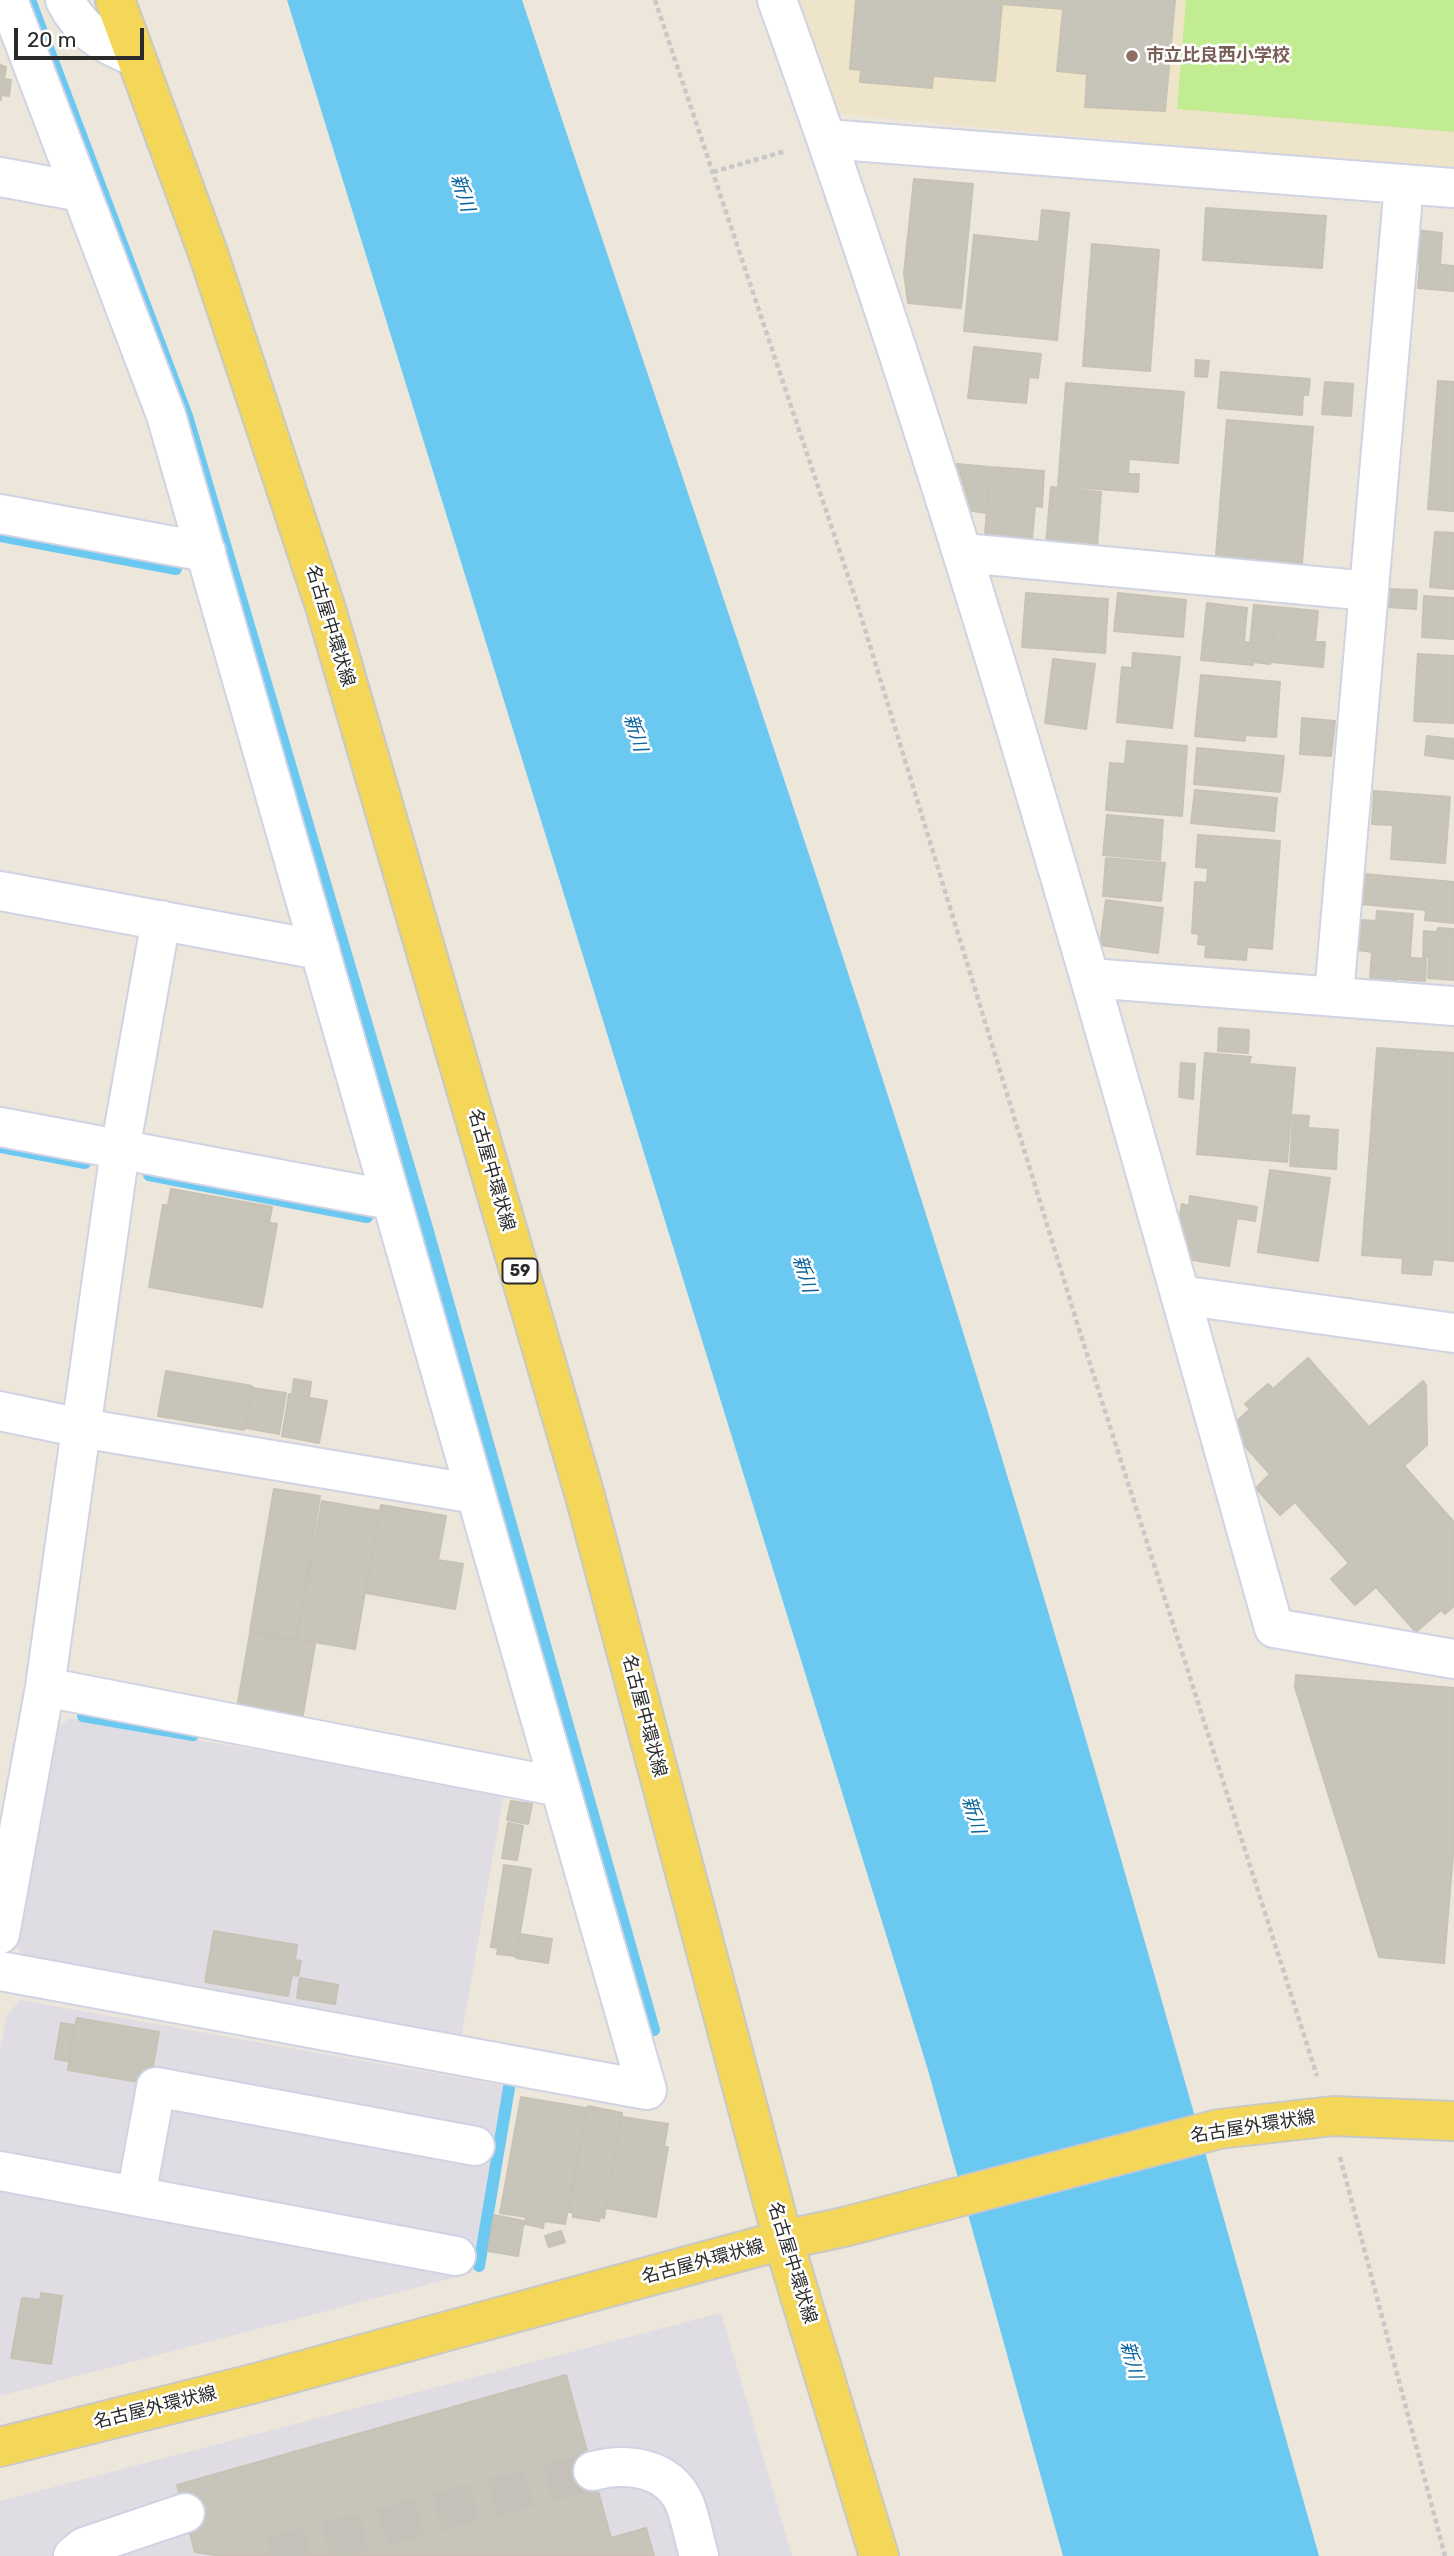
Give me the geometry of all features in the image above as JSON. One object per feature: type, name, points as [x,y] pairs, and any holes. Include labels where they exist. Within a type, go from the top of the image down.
[{"type":"main road","name":"名古屋中環状線","points":[[115,0],[208,253],[330,622],[585,1496],[783,2240],[879,2556]]},
{"type":"main road","name":"名古屋外環状線","points":[[0,2447],[256,2383],[783,2240],[844,2227],[1219,2129],[1320,2117],[1454,2120]]},
{"type":"street","points":[[0,1971],[647,2090],[166,415],[8,0]]},
{"type":"street","points":[[65,0],[73,16],[103,44],[136,57]]},
{"type":"street","points":[[777,0],[827,139],[964,553],[1090,978],[1274,1628],[1454,1659]]},
{"type":"street","points":[[827,139],[1454,188]]},
{"type":"street","points":[[0,177],[81,192]]},
{"type":"street","points":[[1334,995],[1404,184]]},
{"type":"street","points":[[0,514],[206,552]]},
{"type":"street","points":[[964,553],[1369,591]]},
{"type":"street","points":[[0,891],[320,950]]},
{"type":"street","points":[[0,1934],[45,1687],[120,1150],[161,920]]},
{"type":"street","points":[[1090,978],[1454,1006]]},
{"type":"street","points":[[0,1127],[391,1200]]},
{"type":"street","points":[[1180,1295],[1454,1333]]},
{"type":"street","points":[[0,1411],[81,1428],[476,1494]]},
{"type":"street","points":[[45,1687],[559,1787]]},
{"type":"street","points":[[136,2196],[156,2087],[475,2146]]},
{"type":"street","points":[[0,2171],[456,2256]]},
{"type":"street","points":[[593,2471],[611,2466],[633,2466],[666,2479],[684,2501],[699,2556]]},
{"type":"street","points":[[73,2556],[84,2546],[185,2513]]},
{"type":"path","points":[[655,0],[856,600],[1078,1326],[1309,2057],[1320,2117],[1344,2177],[1445,2556]]},
{"type":"path","points":[[713,172],[827,139]]},
{"type":"shaded area","name":"市立比良西小学校","points":[[791,0],[1454,0],[1454,171],[829,113]]},
{"type":"shaded area","points":[[71,1718],[504,1793],[461,2039],[28,1964],[17,1947],[54,1730]]},
{"type":"shaded area","points":[[20,2000],[505,2086],[472,2273],[0,2396],[0,2049],[7,2016]]},
{"type":"shaded area","points":[[721,2313],[792,2556],[0,2556],[0,2501]]},
{"type":"green space","points":[[1186,0],[1454,0],[1454,132],[1177,109]]},
{"type":"water","name":"新川","points":[[287,0],[522,0],[817,877],[931,1229],[1114,1836],[1319,2556],[1063,2556],[928,2070]]},
{"type":"building","points":[[856,0],[1175,0],[1165,111],[1085,107],[1087,74],[1057,71],[1063,9],[1002,4],[995,81],[933,76],[932,88],[860,82],[861,70],[850,69]]},
{"type":"building","points":[[0,65],[6,67],[4,79],[11,80],[9,96],[1,95],[1,100]]},
{"type":"building","points":[[914,179],[973,184],[961,308],[908,303],[904,273]]},
{"type":"building","points":[[1206,208],[1326,216],[1322,268],[1203,260]]},
{"type":"building","points":[[1042,210],[1069,213],[1057,340],[964,331],[974,235],[1039,242]]},
{"type":"building","points":[[1416,230],[1442,233],[1440,265],[1413,263]]},
{"type":"building","points":[[1092,244],[1159,250],[1150,371],[1083,366]]},
{"type":"building","points":[[1420,263],[1454,266],[1454,291],[1418,288]]},
{"type":"building","points":[[974,347],[1041,354],[1038,378],[1029,377],[1026,403],[968,398]]},
{"type":"building","points":[[1196,360],[1209,361],[1207,377],[1195,376]]},
{"type":"building","points":[[1221,372],[1310,379],[1308,395],[1303,395],[1302,415],[1218,408]]},
{"type":"building","points":[[1438,381],[1454,382],[1454,511],[1428,509]]},
{"type":"building","points":[[1325,382],[1353,384],[1351,416],[1322,414]]},
{"type":"building","points":[[1066,383],[1184,392],[1178,463],[1129,459],[1128,474],[1139,474],[1138,492],[1058,486]]},
{"type":"building","points":[[1227,420],[1313,427],[1302,563],[1216,556]]},
{"type":"building","points":[[957,464],[990,467],[987,513],[972,511]]},
{"type":"building","points":[[990,467],[1044,471],[1042,507],[1035,506],[1032,540],[985,536]]},
{"type":"building","points":[[1051,487],[1101,492],[1097,548],[1046,544]]},
{"type":"building","points":[[1435,532],[1454,533],[1454,589],[1430,587]]},
{"type":"building","points":[[1387,589],[1417,590],[1416,609],[1386,607]]},
{"type":"building","points":[[1026,593],[1108,599],[1105,653],[1022,647]]},
{"type":"building","points":[[1118,593],[1186,600],[1183,637],[1114,631]]},
{"type":"building","points":[[1424,596],[1454,598],[1454,639],[1422,637]]},
{"type":"building","points":[[1207,603],[1247,608],[1244,642],[1255,643],[1253,665],[1201,660]]},
{"type":"building","points":[[1254,605],[1276,607],[1270,664],[1253,662],[1255,643],[1250,643]]},
{"type":"building","points":[[1276,607],[1318,611],[1315,642],[1325,642],[1323,667],[1271,662]]},
{"type":"building","points":[[1133,653],[1180,657],[1172,728],[1117,722],[1122,667],[1132,668]]},
{"type":"building","points":[[1418,654],[1454,656],[1454,723],[1414,721]]},
{"type":"building","points":[[1053,659],[1095,664],[1086,729],[1045,723]]},
{"type":"building","points":[[1201,675],[1280,682],[1276,737],[1245,735],[1245,741],[1195,736]]},
{"type":"building","points":[[1302,718],[1335,721],[1331,756],[1300,754]]},
{"type":"building","points":[[1427,736],[1454,739],[1454,759],[1425,755]]},
{"type":"building","points":[[1127,741],[1187,746],[1182,816],[1106,810],[1110,763],[1125,764]]},
{"type":"building","points":[[1197,748],[1284,756],[1280,792],[1194,784]]},
{"type":"building","points":[[1195,790],[1277,798],[1274,831],[1191,823]]},
{"type":"building","points":[[1374,791],[1450,797],[1445,863],[1391,859],[1393,825],[1372,824]]},
{"type":"building","points":[[1107,815],[1163,820],[1160,860],[1103,855]]},
{"type":"building","points":[[1198,835],[1280,841],[1272,949],[1247,947],[1246,960],[1205,957],[1206,945],[1198,944],[1199,934],[1192,933],[1195,882],[1207,883],[1208,868],[1196,867]]},
{"type":"building","points":[[1106,858],[1165,863],[1161,901],[1103,896]]},
{"type":"building","points":[[1363,874],[1454,882],[1454,923],[1425,920],[1426,910],[1360,904]]},
{"type":"building","points":[[1106,900],[1163,908],[1158,953],[1100,945]]},
{"type":"building","points":[[1377,911],[1413,914],[1410,956],[1398,956],[1396,982],[1370,980],[1372,952],[1358,950],[1361,920],[1376,921]]},
{"type":"building","points":[[1438,928],[1454,929],[1454,980],[1428,978],[1429,957],[1423,957],[1424,931],[1437,932]]},
{"type":"building","points":[[1398,957],[1426,959],[1425,981],[1396,979]]},
{"type":"building","points":[[1219,1028],[1249,1030],[1248,1053],[1218,1051]]},
{"type":"building","points":[[1377,1048],[1454,1053],[1454,1261],[1433,1259],[1431,1275],[1402,1273],[1403,1258],[1362,1255]]},
{"type":"building","points":[[1205,1053],[1251,1057],[1249,1064],[1295,1068],[1287,1162],[1197,1154]]},
{"type":"building","points":[[1181,1063],[1195,1064],[1193,1099],[1179,1097]]},
{"type":"building","points":[[1293,1115],[1309,1116],[1308,1128],[1338,1130],[1336,1169],[1290,1166]]},
{"type":"building","points":[[1270,1170],[1330,1178],[1318,1261],[1258,1252]]},
{"type":"building","points":[[171,1189],[272,1207],[269,1223],[168,1205]]},
{"type":"building","points":[[1190,1196],[1257,1207],[1255,1221],[1237,1218],[1229,1266],[1181,1258],[1185,1234],[1177,1233],[1182,1204],[1189,1206]]},
{"type":"building","points":[[163,1205],[277,1224],[262,1307],[149,1287]]},
{"type":"building","points":[[1308,1358],[1369,1427],[1423,1381],[1426,1385],[1427,1445],[1404,1466],[1454,1522],[1454,1606],[1445,1614],[1441,1610],[1416,1632],[1376,1587],[1355,1605],[1331,1579],[1349,1563],[1295,1502],[1280,1515],[1256,1488],[1270,1474],[1234,1434],[1241,1427],[1236,1422],[1250,1409],[1245,1404],[1268,1384],[1273,1389]]},
{"type":"building","points":[[166,1371],[252,1386],[244,1430],[158,1416]]},
{"type":"building","points":[[294,1379],[311,1382],[309,1397],[292,1394]]},
{"type":"building","points":[[253,1388],[286,1393],[279,1434],[246,1428]]},
{"type":"building","points":[[289,1394],[327,1401],[319,1443],[282,1436]]},
{"type":"building","points":[[274,1489],[320,1496],[296,1639],[250,1631]]},
{"type":"building","points":[[322,1501],[379,1511],[355,1649],[297,1639]]},
{"type":"building","points":[[381,1505],[446,1516],[438,1560],[463,1564],[455,1609],[366,1593]]},
{"type":"building","points":[[250,1633],[315,1644],[302,1720],[237,1708]]},
{"type":"building","points":[[1296,1675],[1454,1688],[1454,1843],[1444,1963],[1379,1957],[1295,1687]]},
{"type":"building","points":[[511,1801],[532,1804],[528,1824],[507,1820]]},
{"type":"building","points":[[508,1823],[523,1826],[517,1860],[502,1858]]},
{"type":"building","points":[[504,1865],[531,1869],[516,1956],[497,1954],[498,1948],[491,1947]]},
{"type":"building","points":[[214,1931],[297,1945],[295,1960],[301,1961],[298,1976],[292,1975],[288,1996],[205,1982]]},
{"type":"building","points":[[520,1934],[552,1939],[548,1963],[516,1958]]},
{"type":"building","points":[[300,1978],[338,1985],[335,2004],[297,1998]]},
{"type":"building","points":[[77,2018],[159,2032],[150,2084],[68,2070]]},
{"type":"building","points":[[61,2023],[74,2025],[68,2061],[55,2059]]},
{"type":"building","points":[[521,2097],[586,2108],[565,2224],[544,2221],[543,2228],[525,2224],[526,2217],[500,2213]]},
{"type":"building","points":[[588,2106],[622,2113],[604,2218],[600,2217],[599,2221],[573,2217],[573,2213],[569,2212]]},
{"type":"building","points":[[622,2117],[668,2124],[664,2147],[668,2147],[656,2217],[606,2208]]},
{"type":"building","points":[[494,2215],[524,2221],[518,2256],[488,2251]]},
{"type":"building","points":[[561,2231],[565,2242],[549,2247],[545,2236]]},
{"type":"building","points":[[41,2293],[62,2296],[51,2364],[11,2358],[22,2298],[40,2300]]},
{"type":"building","points":[[566,2375],[611,2538],[646,2528],[654,2556],[221,2556],[195,2552],[177,2485]]},
{"type":"waterway","points":[[30,0],[187,416],[427,1228],[654,2030]]},
{"type":"waterway","points":[[0,536],[176,569]]},
{"type":"waterway","points":[[0,1147],[85,1163]]},
{"type":"waterway","points":[[149,1175],[367,1217]]},
{"type":"waterway","points":[[83,1716],[193,1735]]},
{"type":"waterway","points":[[479,2266],[510,2082]]},
{"type":"tunnel","points":[[272,2556],[593,2471]]},
{"type":"place","name":"市立比良西小学校","points":[[1132,56]]}]
